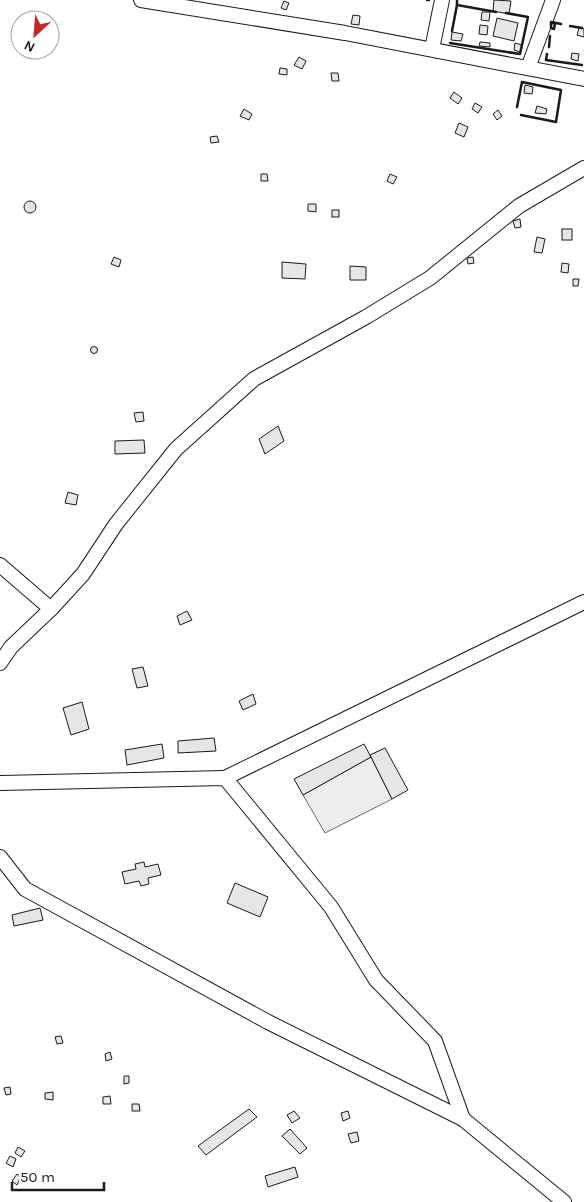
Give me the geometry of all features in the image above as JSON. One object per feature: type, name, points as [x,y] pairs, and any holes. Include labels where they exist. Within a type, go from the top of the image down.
[{"type":"street","points":[[142,0],[345,33],[584,79]]},
{"type":"street","points":[[432,49],[442,0]]},
{"type":"street","points":[[528,68],[553,0]]},
{"type":"street","points":[[0,663],[11,647],[51,609],[83,574],[116,524],[176,449],[254,378],[366,317],[430,278],[519,206],[584,168]]},
{"type":"street","points":[[0,565],[51,609]]},
{"type":"street","points":[[0,782],[225,778],[584,602]]},
{"type":"street","points":[[225,778],[331,907],[376,980],[435,1041],[463,1119]]},
{"type":"street","points":[[0,857],[25,889],[268,1022],[463,1119],[564,1202]]},
{"type":"shaded area","points":[[371,757],[392,799],[325,833],[303,795]]},
{"type":"building","points":[[494,0],[511,1],[509,14],[493,11]]},
{"type":"building","points":[[284,1],[289,3],[286,10],[281,8]]},
{"type":"building","points":[[482,12],[490,12],[489,21],[481,20]]},
{"type":"building","points":[[353,15],[360,16],[359,25],[351,24]]},
{"type":"building","points":[[497,18],[518,23],[514,41],[493,36]]},
{"type":"building","points":[[480,25],[488,26],[487,35],[479,34]]},
{"type":"building","points":[[579,28],[584,29],[584,37],[577,35]]},
{"type":"building","points":[[452,32],[463,34],[461,41],[451,40]]},
{"type":"building","points":[[480,42],[490,43],[490,47],[479,46]]},
{"type":"building","points":[[515,43],[522,45],[520,52],[514,50]]},
{"type":"building","points":[[572,53],[579,54],[578,61],[571,59]]},
{"type":"building","points":[[299,57],[306,61],[302,69],[294,65]]},
{"type":"building","points":[[280,68],[287,69],[287,75],[279,74]]},
{"type":"building","points":[[331,73],[338,73],[339,81],[332,81]]},
{"type":"building","points":[[525,85],[533,87],[532,94],[524,93]]},
{"type":"building","points":[[454,92],[462,98],[458,104],[450,98]]},
{"type":"building","points":[[475,103],[482,107],[478,113],[472,109]]},
{"type":"building","points":[[537,106],[547,109],[546,114],[535,113]]},
{"type":"building","points":[[244,109],[252,114],[249,120],[240,116]]},
{"type":"building","points":[[498,110],[502,116],[497,120],[493,114]]},
{"type":"building","points":[[459,123],[468,127],[464,137],[455,133]]},
{"type":"building","points":[[217,136],[219,142],[211,143],[210,137]]},
{"type":"building","points":[[261,174],[267,174],[268,181],[261,181]]},
{"type":"building","points":[[390,174],[397,177],[393,184],[387,181]]},
{"type":"building","points":[[28,201],[32,201],[36,207],[32,213],[28,213],[24,209],[24,205]]},
{"type":"building","points":[[308,204],[316,204],[316,212],[308,211]]},
{"type":"building","points":[[332,210],[339,210],[339,217],[332,217]]},
{"type":"building","points":[[520,219],[521,227],[515,228],[513,221]]},
{"type":"building","points":[[562,229],[572,229],[572,240],[562,240]]},
{"type":"building","points":[[537,237],[545,239],[542,253],[534,252]]},
{"type":"building","points":[[114,257],[121,260],[119,267],[111,264]]},
{"type":"building","points":[[473,257],[474,263],[468,264],[467,258]]},
{"type":"building","points":[[282,262],[306,264],[305,279],[282,278]]},
{"type":"building","points":[[562,263],[569,264],[568,273],[561,272]]},
{"type":"building","points":[[350,266],[366,267],[366,280],[350,280]]},
{"type":"building","points":[[573,279],[579,279],[578,286],[573,286]]},
{"type":"building","points":[[94,346],[98,350],[94,354],[90,350]]},
{"type":"building","points":[[143,412],[144,421],[136,422],[134,413]]},
{"type":"building","points":[[278,426],[284,441],[265,454],[259,439]]},
{"type":"building","points":[[144,440],[145,453],[115,454],[115,441]]},
{"type":"building","points":[[68,492],[78,495],[76,505],[65,503]]},
{"type":"building","points":[[187,611],[192,620],[180,625],[177,616]]},
{"type":"building","points":[[143,667],[148,686],[137,688],[132,669]]},
{"type":"building","points":[[253,694],[256,704],[243,710],[239,701]]},
{"type":"building","points":[[82,702],[89,729],[71,735],[63,708]]},
{"type":"building","points":[[214,738],[216,751],[178,753],[178,741]]},
{"type":"building","points":[[162,744],[164,758],[127,765],[125,750]]},
{"type":"building","points":[[364,744],[371,757],[303,795],[294,779]]},
{"type":"building","points":[[385,748],[408,790],[392,799],[370,755]]},
{"type":"building","points":[[144,862],[145,867],[158,864],[161,875],[148,878],[149,884],[141,886],[139,881],[125,884],[122,872],[136,869],[135,864]]},
{"type":"building","points":[[235,883],[268,897],[260,917],[227,903]]},
{"type":"building","points":[[40,908],[43,920],[14,926],[12,915]]},
{"type":"building","points":[[61,1036],[63,1043],[57,1044],[55,1037]]},
{"type":"building","points":[[110,1052],[112,1059],[106,1061],[105,1054]]},
{"type":"building","points":[[124,1076],[129,1076],[129,1083],[124,1084]]},
{"type":"building","points":[[10,1087],[11,1094],[6,1095],[4,1088]]},
{"type":"building","points":[[53,1092],[53,1100],[45,1099],[45,1093]]},
{"type":"building","points":[[110,1096],[111,1104],[103,1104],[103,1097]]},
{"type":"building","points":[[132,1104],[139,1104],[140,1111],[132,1111]]},
{"type":"building","points":[[249,1109],[257,1117],[206,1155],[198,1146]]},
{"type":"building","points":[[294,1111],[300,1118],[292,1123],[287,1115]]},
{"type":"building","points":[[348,1111],[350,1118],[343,1121],[341,1113]]},
{"type":"building","points":[[290,1129],[307,1148],[300,1154],[282,1136]]},
{"type":"building","points":[[357,1132],[359,1141],[351,1143],[348,1134]]},
{"type":"building","points":[[18,1147],[25,1151],[21,1157],[15,1153]]},
{"type":"building","points":[[10,1156],[16,1159],[13,1167],[6,1163]]},
{"type":"building","points":[[295,1167],[298,1177],[268,1187],[265,1176]]},
{"type":"building","points":[[17,1174],[21,1177],[17,1185],[12,1181]]},
{"type":"wall","points":[[457,0],[457,5]]},
{"type":"wall","points":[[452,31],[457,5],[496,12]]},
{"type":"wall","points":[[450,43],[520,54],[528,17],[506,13]]},
{"type":"wall","points":[[555,23],[554,29],[551,28],[551,22],[561,24]]},
{"type":"wall","points":[[570,26],[582,28]]},
{"type":"wall","points":[[549,47],[550,36]]},
{"type":"wall","points":[[547,54],[546,60],[582,65]]},
{"type":"wall","points":[[517,107],[522,82],[561,90],[556,122],[521,115]]}]
